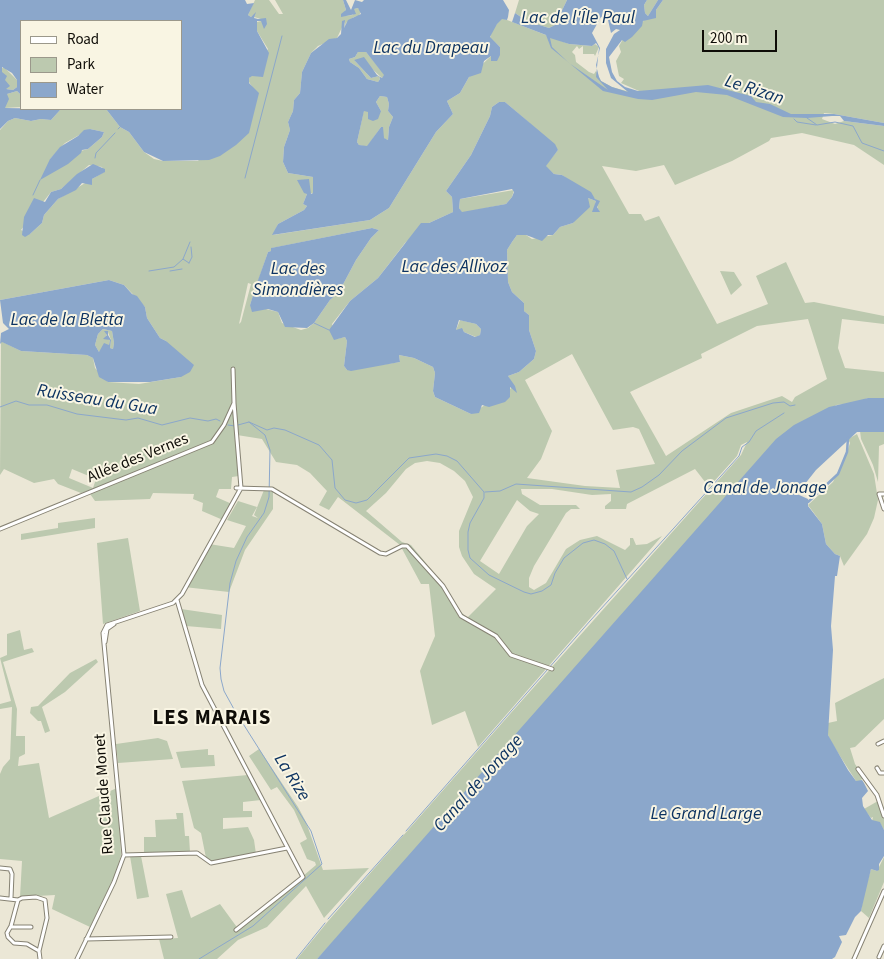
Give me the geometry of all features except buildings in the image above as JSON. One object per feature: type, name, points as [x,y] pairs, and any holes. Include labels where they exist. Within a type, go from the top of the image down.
[{"type":"street","name":"Allée des Vernes","points":[[0,529],[212,442],[224,425],[234,403],[232,369]]},
{"type":"street","points":[[234,403],[241,488],[177,600],[198,674],[302,877],[236,930]]},
{"type":"street","points":[[236,488],[270,489],[383,554],[407,546],[443,586],[461,616],[496,636],[511,655],[550,668]]},
{"type":"street","points":[[884,494],[879,494],[884,510]]},
{"type":"street","name":"Rue Claude Monet","points":[[77,959],[114,882],[124,855],[105,648],[107,629],[119,621],[177,600]]},
{"type":"street","points":[[878,744],[884,741]]},
{"type":"street","points":[[877,768],[880,773],[884,773]]},
{"type":"street","points":[[858,769],[877,796],[884,816]]},
{"type":"street","points":[[124,855],[197,853],[211,862],[287,848]]},
{"type":"street","points":[[0,868],[10,869],[12,874],[11,898]]},
{"type":"street","points":[[854,959],[884,890]]},
{"type":"street","points":[[0,898],[18,900],[36,897],[45,900],[47,918],[40,951],[41,957]]},
{"type":"street","points":[[18,900],[11,927],[7,933],[12,941],[27,944],[40,951]]},
{"type":"street","points":[[11,927],[31,927]]},
{"type":"street","points":[[86,939],[171,937]]},
{"type":"street","points":[[879,957],[884,946]]},
{"type":"green space","points":[[255,0],[269,0],[279,14],[283,14],[275,0],[343,0],[346,10],[343,16],[353,15],[354,9],[358,8],[361,11],[359,16],[346,23],[344,29],[345,21],[337,38],[318,46],[311,53],[302,72],[300,93],[294,100],[293,111],[288,122],[290,130],[284,147],[283,162],[288,173],[313,177],[313,193],[307,194],[303,204],[307,206],[304,210],[278,224],[273,235],[370,220],[389,208],[436,132],[453,114],[447,101],[460,93],[469,77],[491,56],[491,61],[500,47],[490,38],[493,28],[502,18],[569,44],[592,46],[595,44],[599,47],[595,56],[594,54],[583,54],[583,46],[579,49],[577,46],[572,52],[575,55],[576,62],[589,72],[594,74],[596,71],[601,81],[612,87],[630,92],[639,91],[621,83],[624,79],[619,76],[616,61],[621,52],[619,46],[623,39],[656,10],[663,0],[884,0],[884,123],[824,113],[822,119],[835,124],[844,121],[884,126],[884,165],[854,145],[802,133],[771,138],[769,141],[732,161],[675,185],[664,165],[636,171],[602,166],[629,214],[641,214],[645,221],[659,216],[717,324],[768,304],[756,276],[786,262],[805,303],[814,302],[884,316],[884,324],[842,319],[838,348],[845,368],[884,372],[884,398],[868,398],[856,403],[836,405],[317,959],[297,959],[510,714],[741,455],[747,442],[741,445],[737,456],[709,487],[695,469],[627,504],[626,509],[605,509],[605,506],[611,501],[611,494],[592,495],[552,489],[521,489],[522,494],[540,505],[576,505],[580,509],[571,509],[566,513],[534,566],[529,578],[529,587],[534,590],[546,583],[566,549],[580,540],[597,536],[625,550],[630,545],[630,538],[633,538],[636,545],[647,544],[662,536],[478,747],[465,711],[432,725],[420,671],[435,636],[429,584],[421,584],[400,545],[338,497],[329,510],[319,505],[327,491],[310,473],[297,465],[276,462],[262,439],[237,435],[239,476],[232,477],[231,489],[219,489],[216,497],[232,504],[223,520],[202,511],[203,503],[193,499],[194,494],[153,493],[150,499],[95,501],[88,491],[81,493],[58,484],[54,479],[34,483],[4,469],[0,475],[1,341],[21,351],[87,355],[93,358],[95,368],[108,382],[139,384],[181,377],[166,341],[160,338],[147,318],[145,307],[124,285],[109,280],[0,300],[0,130],[8,121],[15,118],[31,121],[51,120],[60,110],[107,110],[120,127],[129,132],[144,152],[154,159],[163,161],[198,161],[253,88],[249,78],[268,49],[257,31],[257,22],[261,21],[267,24],[261,19],[254,17],[255,14],[251,17],[248,15]],"holes":[[[499,102],[505,102],[558,150],[545,166],[554,174],[562,175],[595,199],[596,201],[588,198],[573,223],[560,227],[553,235],[532,239],[526,235],[517,235],[507,250],[508,282],[512,292],[524,303],[524,311],[529,315],[529,330],[536,351],[534,359],[519,372],[508,376],[513,387],[471,414],[435,397],[433,391],[435,373],[433,367],[414,358],[399,355],[400,362],[347,370],[344,366],[347,341],[345,337],[336,339],[332,324],[350,301],[378,278],[405,243],[429,223],[453,212],[452,197],[446,191],[471,155],[490,116],[492,107]],[[90,129],[104,132],[102,137],[88,149],[50,159],[65,143]],[[89,165],[102,167],[104,172],[58,199],[44,215],[42,223],[30,234],[21,230],[51,192],[61,189]],[[372,228],[379,230],[356,260],[339,292],[330,300],[314,323],[308,328],[301,330],[282,323],[278,312],[250,305],[268,252],[272,248]],[[248,283],[251,284],[239,324]],[[808,319],[827,379],[795,397],[792,402],[782,396],[731,413],[666,456],[630,392],[702,358],[701,354],[757,326]],[[572,354],[613,430],[633,427],[639,429],[655,464],[616,470],[620,488],[585,486],[527,478],[541,459],[552,431],[525,380]],[[427,461],[440,463],[454,471],[465,481],[473,497],[459,531],[459,547],[462,556],[474,574],[496,589],[467,618],[459,610],[444,585],[411,545],[402,542],[366,511],[386,493],[406,469],[415,463]],[[72,469],[96,479],[93,488],[69,478]],[[517,500],[530,511],[539,514],[527,526],[499,574],[480,561]]]},
{"type":"green space","points":[[519,0],[567,0],[555,25],[549,28],[527,21],[515,13]]},
{"type":"green space","points":[[647,0],[658,0],[648,16],[645,13],[644,5]]},
{"type":"green space","points":[[358,52],[366,52],[385,75],[382,78],[370,67],[354,60],[371,78],[379,76],[378,82],[367,79],[359,68],[350,62],[349,59],[355,57]]},
{"type":"green space","points":[[4,67],[17,80],[17,87],[13,90],[6,89],[1,69]]},
{"type":"green space","points":[[17,91],[20,94],[20,107],[4,108],[7,94]]},
{"type":"green space","points":[[380,96],[387,97],[388,111],[393,117],[389,127],[388,140],[383,138],[383,127],[381,127],[367,147],[359,145],[357,142],[364,110],[381,111],[376,102]]},
{"type":"green space","points":[[514,190],[512,197],[506,204],[462,213],[459,208],[460,199]]},
{"type":"green space","points":[[720,271],[734,272],[742,285],[731,295]]},
{"type":"green space","points":[[460,320],[476,324],[481,329],[480,335],[476,337],[463,330],[456,330]]},
{"type":"green space","points":[[103,329],[112,331],[113,349],[110,348],[111,340],[108,332],[105,338],[110,340],[109,346],[99,352],[95,345],[98,334]]},
{"type":"green space","points":[[860,431],[884,432],[884,444],[879,446],[878,482],[873,465],[861,439]]},
{"type":"green space","points":[[857,434],[874,474],[878,500],[874,518],[867,534],[844,566],[840,556],[835,554],[826,544],[822,524],[808,505],[833,482],[846,455],[850,443],[848,439]]},
{"type":"green space","points":[[264,490],[273,492],[273,509],[245,550],[229,592],[184,587],[209,544],[234,548],[246,526],[227,520],[238,501],[257,507],[252,516],[258,518],[254,515]]},
{"type":"green space","points":[[95,518],[95,528],[21,540],[21,534],[58,528],[58,523]]},
{"type":"green space","points":[[128,538],[140,611],[103,624],[97,543]]},
{"type":"green space","points":[[181,609],[222,615],[221,629],[186,626]]},
{"type":"green space","points":[[20,630],[24,650],[32,648],[34,652],[3,662],[17,709],[16,736],[25,736],[25,754],[19,757],[18,766],[39,763],[49,818],[117,788],[121,855],[116,873],[90,927],[52,909],[55,895],[20,897],[22,861],[0,859],[0,774],[10,759],[12,707],[0,709],[0,704],[11,701],[0,658],[7,655],[7,634]]},
{"type":"green space","points":[[96,659],[98,662],[65,692],[42,707],[50,731],[45,733],[41,721],[38,721],[30,713],[31,707],[38,706],[70,673]]},
{"type":"green space","points":[[884,678],[884,719],[855,747],[850,748],[855,764],[864,777],[860,781],[856,781],[831,742],[828,735],[828,723],[837,721],[835,703]]},
{"type":"green space","points":[[158,738],[167,741],[173,759],[118,763],[116,744]]},
{"type":"green space","points":[[208,749],[208,755],[214,755],[215,766],[181,768],[176,752]]},
{"type":"green space","points":[[259,749],[306,822],[323,870],[369,868],[324,918],[306,886],[267,927],[238,940],[217,959],[164,959],[159,939],[178,938],[166,894],[182,890],[191,918],[220,904],[239,930],[316,865],[315,862],[307,859],[300,843],[307,839],[294,810],[277,787],[271,790],[249,756]]},
{"type":"green space","points":[[248,775],[261,800],[243,802],[243,811],[252,811],[252,817],[223,818],[223,829],[248,827],[254,840],[256,854],[214,862],[209,860],[206,858],[201,833],[194,828],[182,781]]},
{"type":"green space","points":[[878,801],[884,819],[884,830],[880,823],[872,821],[873,817],[871,818],[864,809]]},
{"type":"green space","points":[[176,813],[183,813],[185,836],[189,836],[190,852],[144,853],[144,837],[156,837],[155,820],[177,819]]},
{"type":"green space","points":[[130,856],[141,856],[149,897],[137,899]]},
{"type":"green space","points":[[884,857],[884,882],[869,918],[861,911],[864,893],[871,869],[877,871]]},
{"type":"water","points":[[0,0],[245,0],[247,4],[254,3],[248,15],[251,17],[256,12],[254,18],[266,18],[267,24],[264,29],[261,21],[257,21],[257,31],[269,53],[263,77],[252,76],[249,78],[249,83],[259,93],[249,133],[220,156],[209,160],[163,161],[144,152],[129,132],[120,127],[107,110],[182,110],[182,20],[20,20],[20,94],[17,91],[7,94],[9,99],[5,108],[60,110],[51,120],[31,121],[15,118],[8,121],[0,129]],"holes":[[[2,67],[12,73],[17,80],[17,87],[13,90],[6,89],[10,86],[5,80],[7,76],[2,72]]]},
{"type":"water","name":"Lac du Drapeau","points":[[343,0],[346,0],[351,10],[355,0],[362,2],[364,0],[503,0],[509,10],[507,20],[502,19],[497,24],[490,37],[500,47],[500,55],[497,61],[491,61],[491,56],[484,61],[481,73],[469,77],[460,93],[447,101],[453,114],[436,132],[389,208],[370,220],[272,235],[278,224],[304,210],[307,206],[303,204],[307,194],[304,193],[297,180],[309,179],[311,194],[313,193],[313,177],[288,173],[283,162],[284,147],[290,130],[288,122],[293,111],[294,100],[300,93],[302,72],[311,53],[329,39],[337,38],[341,34],[342,21],[345,20],[344,28],[348,20],[361,14],[358,8],[354,9],[356,14],[341,17],[341,14],[346,10]],"holes":[[[358,52],[366,52],[384,75],[382,78],[379,76],[378,82],[367,79],[359,68],[350,62],[349,59],[355,57]],[[380,96],[387,97],[388,111],[393,117],[389,127],[388,140],[384,138],[383,127],[381,127],[367,146],[359,145],[357,142],[364,111],[368,112],[368,119],[373,121],[378,119],[381,111],[376,102]]]},
{"type":"water","name":"Lac de l'Île Paul","points":[[567,0],[647,0],[644,5],[645,13],[648,16],[658,0],[663,0],[656,10],[656,18],[643,21],[642,26],[632,37],[625,42],[622,40],[609,57],[612,72],[617,81],[625,87],[638,91],[708,85],[751,96],[756,102],[770,104],[791,114],[834,114],[884,123],[884,126],[844,121],[840,116],[783,117],[727,95],[696,92],[652,100],[638,99],[603,91],[570,64],[608,90],[596,77],[597,69],[601,81],[628,92],[611,78],[606,63],[606,49],[614,34],[620,30],[616,29],[611,33],[608,20],[601,17],[592,33],[600,48],[598,56],[599,48],[596,43],[592,46],[569,44],[550,38],[552,47],[568,62],[551,48],[546,35],[512,22],[515,13],[527,21],[549,28],[555,25]]},
{"type":"water","points":[[364,57],[379,76],[371,78],[354,60]]},
{"type":"water","name":"Lac des Allivoz","points":[[499,102],[505,102],[555,144],[558,150],[546,166],[554,174],[562,175],[591,192],[595,199],[600,201],[597,207],[600,212],[592,212],[596,201],[588,198],[590,207],[573,223],[560,227],[553,235],[548,235],[542,241],[526,235],[517,235],[512,242],[507,250],[508,282],[512,292],[524,303],[524,311],[529,315],[529,330],[536,351],[534,359],[519,372],[508,376],[515,386],[517,393],[510,387],[510,397],[505,402],[489,407],[482,405],[479,413],[471,414],[435,397],[433,391],[435,373],[433,367],[414,358],[399,355],[400,362],[351,371],[347,370],[344,366],[347,341],[345,337],[334,340],[329,330],[350,301],[378,278],[421,223],[429,223],[453,212],[452,197],[446,191],[471,155],[490,116],[492,107]],"holes":[[[512,189],[514,192],[506,204],[462,212],[459,208],[460,199]],[[459,320],[476,324],[481,329],[480,335],[475,337],[464,332],[462,328],[456,330]]]},
{"type":"water","points":[[90,129],[104,132],[102,137],[88,149],[82,150],[68,164],[40,180],[50,159],[60,147],[84,130]]},
{"type":"water","points":[[93,164],[105,169],[105,172],[92,179],[92,185],[82,183],[76,190],[58,199],[44,215],[42,223],[25,237],[22,235],[24,217],[34,198],[45,202],[51,192],[61,189],[77,174]]},
{"type":"water","name":"Lac des Simondières","points":[[372,228],[379,230],[356,260],[339,292],[330,300],[314,323],[307,328],[285,327],[278,312],[268,309],[252,312],[250,305],[271,248]]},
{"type":"water","name":"Lac de la Bletta","points":[[109,280],[124,285],[132,294],[137,296],[145,307],[147,318],[160,338],[194,365],[190,372],[181,377],[150,382],[108,382],[99,377],[93,358],[87,355],[21,351],[2,342],[0,344],[1,333],[9,329],[3,323],[0,300]],"holes":[[[103,329],[112,331],[113,349],[110,348],[111,340],[108,331],[104,331],[107,335],[103,339],[110,340],[109,345],[104,343],[99,352],[95,345],[98,334]]]},
{"type":"water","name":"Le Grand Large","points":[[868,398],[884,398],[884,432],[857,432],[816,470],[797,494],[808,499],[808,506],[822,524],[826,544],[835,554],[840,556],[837,576],[835,576],[831,626],[833,650],[828,735],[856,781],[862,780],[864,783],[868,791],[862,798],[863,806],[872,820],[880,822],[884,830],[884,856],[879,864],[879,870],[871,869],[861,911],[855,917],[846,935],[839,936],[842,942],[835,957],[832,959],[317,959],[776,439],[794,425],[829,407]]},
{"type":"waterway","points":[[245,178],[282,36]]},
{"type":"waterway","name":"Le Rizan","points":[[807,118],[817,125],[835,122],[853,126],[862,143],[884,151]]},
{"type":"waterway","name":"Le Rizan","points":[[794,119],[797,122],[816,125]]},
{"type":"waterway","points":[[95,158],[96,153],[115,133]]},
{"type":"waterway","points":[[33,195],[40,180]]},
{"type":"waterway","points":[[183,259],[190,242]]},
{"type":"waterway","points":[[189,263],[192,257],[191,247]]},
{"type":"waterway","points":[[149,271],[174,267],[183,259],[189,263]]},
{"type":"waterway","points":[[170,271],[182,269]]},
{"type":"waterway","points":[[314,323],[329,330]]},
{"type":"waterway","name":"Ruisseau du Gua","points":[[0,407],[16,401],[29,405],[47,405],[77,414],[126,420],[138,418],[162,425],[190,418],[208,421],[216,419],[220,421]]},
{"type":"waterway","points":[[485,492],[500,491],[516,484],[631,492],[659,475],[682,451],[726,418],[773,403],[784,402],[790,406],[795,405]]},
{"type":"waterway","name":"Canal de Jonage","points":[[406,831],[590,621],[739,456],[742,447],[749,442],[756,431],[784,413]]},
{"type":"waterway","name":"Ruisseau du Gua","points":[[238,425],[249,422],[267,430],[274,428],[285,430],[319,445],[332,460],[335,488],[345,500],[356,503],[367,500],[409,458],[436,454],[447,456],[457,461],[484,492],[484,498],[470,523],[468,532],[470,558],[489,575],[524,592],[531,594],[542,591],[551,585],[555,573],[564,558],[583,543],[594,540],[605,544],[614,551],[627,579]]},
{"type":"waterway","name":"La Rize","points":[[199,959],[253,926],[322,864],[311,831],[235,711],[224,691],[221,679],[220,668],[230,583],[236,561],[247,537],[264,513],[269,497],[270,450],[265,435],[249,422]]},
{"type":"waterway","name":"Ruisseau du Gua","points":[[228,425],[235,426]]},
{"type":"waterway","name":"Canal de Jonage","points":[[808,502],[838,474],[847,452],[848,438]]},
{"type":"waterway","points":[[328,919],[403,835]]},
{"type":"waterway","points":[[296,959],[325,923]]},
{"type":"district","name":"LES MARAIS","points":[[212,719]]}]
